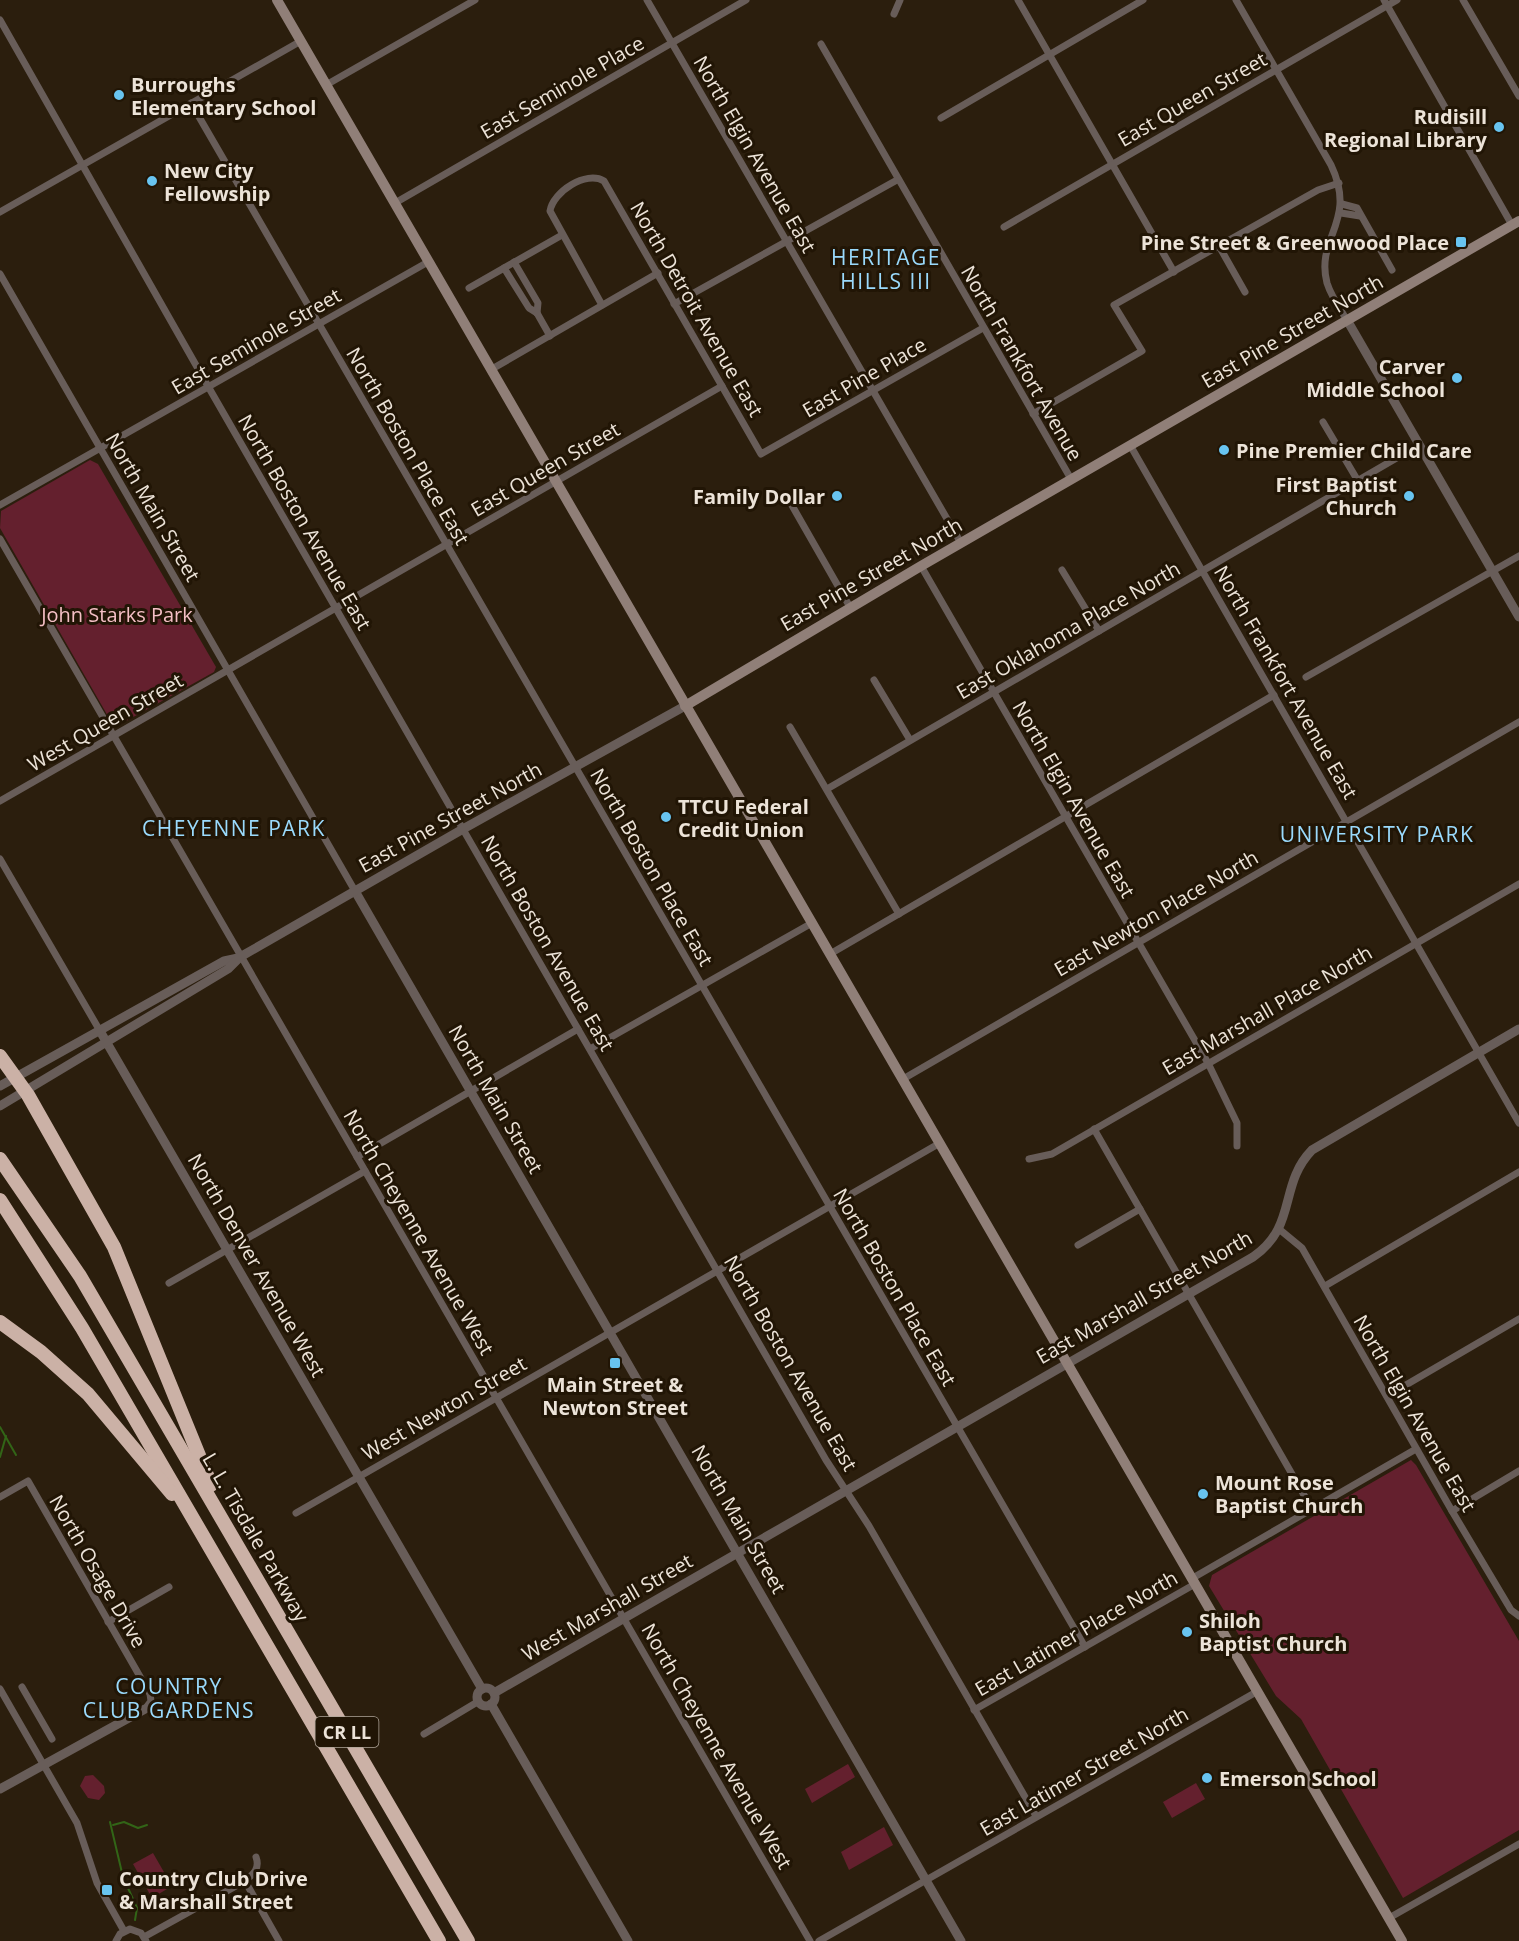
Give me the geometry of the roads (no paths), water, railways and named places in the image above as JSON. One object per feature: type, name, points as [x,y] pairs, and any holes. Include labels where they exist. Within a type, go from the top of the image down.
[{"type":"highway","points":[[0,1056],[26,1091],[118,1256],[225,1524]]},
{"type":"highway","name":"L. L. Tisdale Parkway","points":[[0,1159],[80,1276],[468,1941]]},
{"type":"highway","name":"CR LL","points":[[0,1200],[59,1291],[439,1941]]},
{"type":"highway","points":[[0,1322],[41,1352],[88,1394],[198,1526]]},
{"type":"main road","points":[[277,0],[1402,1941]]},
{"type":"main road","name":"East Pine Street North","points":[[685,706],[850,607],[1516,223]]},
{"type":"street","points":[[326,85],[475,0]]},
{"type":"street","name":"North Elgin Avenue East","points":[[647,0],[961,543]]},
{"type":"street","name":"East Seminole Place","points":[[395,203],[746,0]]},
{"type":"street","points":[[894,14],[900,0]]},
{"type":"street","points":[[1018,0],[1174,272]]},
{"type":"street","points":[[941,118],[1143,0]]},
{"type":"street","points":[[1236,0],[1331,165],[1339,183],[1341,213],[1328,247],[1325,267],[1330,291],[1519,617]]},
{"type":"street","name":"East Queen Street","points":[[1004,227],[1276,70],[1386,3],[1397,0]]},
{"type":"street","points":[[1463,0],[1517,87],[1519,96]]},
{"type":"street","points":[[1386,3],[1516,223]]},
{"type":"street","name":"North Boston Avenue East","points":[[0,20],[335,608],[1036,1816]]},
{"type":"street","points":[[0,212],[301,41]]},
{"type":"street","name":"North Frankfort Avenue","points":[[821,44],[897,180],[1071,479]]},
{"type":"street","name":"North Boston Place East","points":[[191,103],[1084,1647]]},
{"type":"street","name":"North Detroit Avenue East","points":[[562,235],[550,211],[556,197],[580,180],[592,177],[604,181],[761,454]]},
{"type":"street","points":[[675,304],[897,180]]},
{"type":"street","points":[[1034,414],[1142,351],[1114,305],[1318,190],[1339,183]]},
{"type":"street","points":[[1342,204],[1357,208],[1392,270]]},
{"type":"street","points":[[1341,213],[1360,216]]},
{"type":"street","points":[[469,288],[562,235],[602,305]]},
{"type":"street","points":[[1219,246],[1245,291]]},
{"type":"street","name":"East Seminole Street","points":[[0,505],[428,261]]},
{"type":"street","points":[[514,262],[538,303],[537,313]]},
{"type":"street","points":[[504,268],[529,309],[537,313],[550,336]]},
{"type":"street","points":[[492,369],[658,273]]},
{"type":"street","name":"North Main Street","points":[[0,274],[961,1941]]},
{"type":"street","name":"East Pine Place","points":[[761,454],[983,328]]},
{"type":"street","name":"East Queen Street","points":[[227,670],[723,386]]},
{"type":"street","points":[[1323,422],[1358,481]]},
{"type":"street","name":"North Frankfort Avenue East","points":[[1130,445],[1346,820],[1414,944],[1519,1123]]},
{"type":"street","name":"East Oklahoma Place North","points":[[827,789],[1419,445]]},
{"type":"street","points":[[790,502],[850,607]]},
{"type":"street","name":"North Cheyenne Avenue West","points":[[0,539],[810,1941]]},
{"type":"street","points":[[1306,677],[1519,556]]},
{"type":"street","name":"North Elgin Avenue East","points":[[921,566],[1208,1063],[1237,1123],[1237,1146]]},
{"type":"street","points":[[1062,570],[1099,631]]},
{"type":"street","name":"West Queen Street","points":[[0,801],[227,670]]},
{"type":"street","points":[[874,680],[910,740]]},
{"type":"street","points":[[831,954],[1274,695]]},
{"type":"street","name":"East Pine Street North","points":[[0,1106],[106,1040],[228,969],[240,957],[463,829],[685,706]]},
{"type":"street","name":"East Newton Place North","points":[[903,1079],[1346,820],[1519,722]]},
{"type":"street","points":[[790,727],[899,914]]},
{"type":"street","name":"North Denver Avenue West","points":[[0,860],[482,1689]]},
{"type":"street","name":"East Marshall Place North","points":[[1029,1158],[1052,1155],[1519,884]]},
{"type":"street","points":[[590,1049],[812,923]]},
{"type":"street","name":"East Pine Street North","points":[[0,1086],[224,961],[240,957]]},
{"type":"street","points":[[357,1157],[578,1029]]},
{"type":"street","name":"East Marshall Street North","points":[[737,1553],[1260,1252],[1279,1229],[1293,1178],[1312,1150],[1519,1029]]},
{"type":"street","points":[[1094,1130],[1312,1509]]},
{"type":"street","name":"West Newton Street","points":[[296,1513],[940,1143]]},
{"type":"street","points":[[169,1283],[365,1171]]},
{"type":"street","points":[[1325,1286],[1519,1172]]},
{"type":"street","points":[[1078,1245],[1140,1209]]},
{"type":"street","name":"North Elgin Avenue East","points":[[1279,1229],[1302,1248],[1452,1511],[1511,1610],[1519,1616]]},
{"type":"street","points":[[1387,1396],[1519,1319]]},
{"type":"street","name":"East Latimer Place North","points":[[974,1710],[1416,1449]]},
{"type":"street","points":[[1452,1511],[1519,1471]]},
{"type":"street","name":"North Osage Drive","points":[[0,1497],[28,1481],[151,1696],[150,1704],[146,1709]]},
{"type":"street","name":"West Marshall Street","points":[[494,1693],[737,1553]]},
{"type":"street","points":[[108,1622],[168,1587]]},
{"type":"street","points":[[22,1687],[52,1738]]},
{"type":"street","points":[[0,1689],[77,1823],[97,1883],[124,1931]]},
{"type":"street","points":[[482,1689],[490,1689],[494,1693],[495,1699],[491,1704],[484,1705],[479,1701],[478,1694],[482,1689]]},
{"type":"street","name":"East Latimer Street North","points":[[819,1941],[1258,1691]]},
{"type":"street","points":[[424,1734],[479,1701]]},
{"type":"street","points":[[491,1704],[628,1941]]},
{"type":"street","points":[[0,1789],[146,1709]]},
{"type":"street","points":[[1389,1918],[1519,1844]]},
{"type":"street","points":[[116,1941],[124,1931],[135,1930],[145,1939],[245,1881],[256,1870],[258,1863],[256,1857]]},
{"type":"street","points":[[245,1881],[279,1941]]},
{"type":"waterway","points":[[0,1427],[16,1455]]},
{"type":"waterway","points":[[0,1457],[6,1436]]},
{"type":"waterway","points":[[110,1822],[123,1877],[137,1908],[135,1920]]},
{"type":"waterway","points":[[113,1825],[124,1822],[138,1828],[147,1825]]},
{"type":"place","name":"Burroughs Elementary School","points":[[119,95]]},
{"type":"place","name":"Rudisill Regional Library","points":[[1499,127]]},
{"type":"place","name":"New City Fellowship","points":[[152,181]]},
{"type":"place","name":"Pine Street & Greenwood Place","points":[[1461,242]]},
{"type":"place","name":"Carver Middle School","points":[[1457,378]]},
{"type":"place","name":"Pine Premier Child Care","points":[[1224,450]]},
{"type":"place","name":"Family Dollar","points":[[837,496]]},
{"type":"place","name":"First Baptist Church","points":[[1409,496]]},
{"type":"place","name":"TTCU Federal Credit Union","points":[[666,817]]},
{"type":"place","name":"Main Street & Newton Street","points":[[615,1363]]},
{"type":"place","name":"Mount Rose Baptist Church","points":[[1203,1494]]},
{"type":"place","name":"Shiloh Baptist Church","points":[[1187,1632]]},
{"type":"place","name":"Emerson School","points":[[1207,1778]]},
{"type":"place","name":"Country Club Drive & Marshall Street","points":[[107,1890]]},
{"type":"district","name":"HERITAGE HILLS III","points":[[886,269]]},
{"type":"district","name":"CHEYENNE PARK","points":[[234,828]]},
{"type":"district","name":"UNIVERSITY PARK","points":[[1377,834]]},
{"type":"district","name":"COUNTRY CLUB GARDENS","points":[[169,1698]]},
{"type":"park label","name":"John Starks Park","points":[[117,614]]}]
